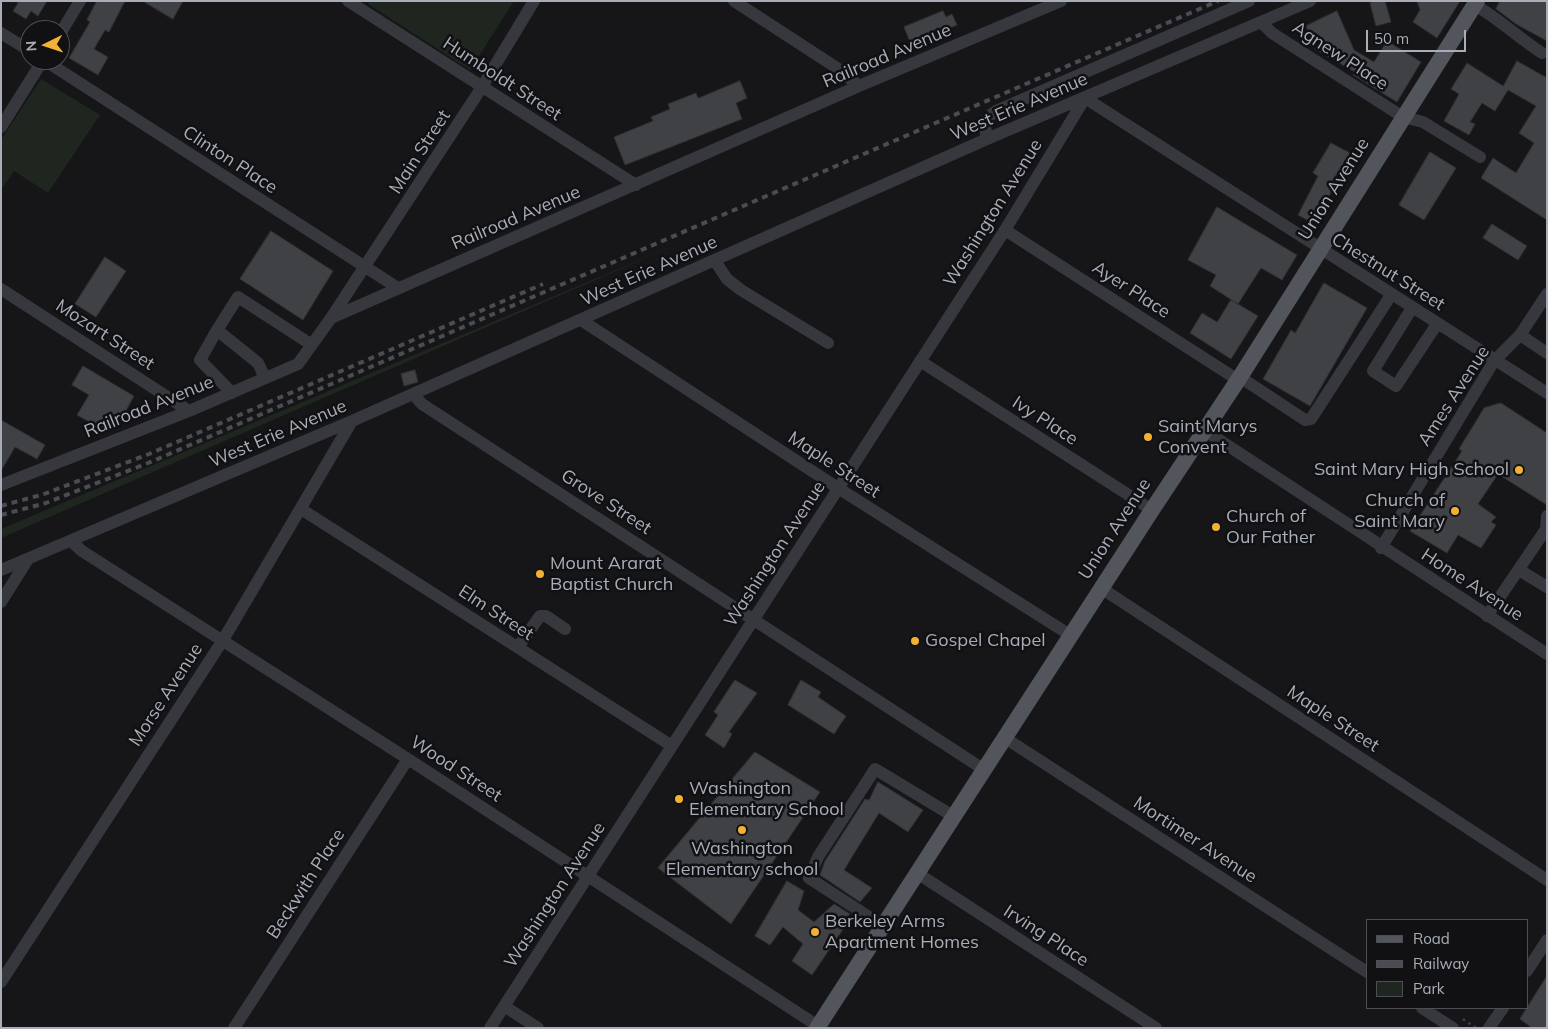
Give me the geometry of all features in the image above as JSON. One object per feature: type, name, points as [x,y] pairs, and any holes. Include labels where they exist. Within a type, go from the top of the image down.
[{"type":"main road","name":"Union Avenue","points":[[819,1027],[983,769],[1239,379],[1476,3]]},
{"type":"street","points":[[68,20],[80,1]]},
{"type":"street","name":"Humboldt Street","points":[[348,1],[636,186]]},
{"type":"street","name":"Main Street","points":[[331,318],[366,268],[482,87],[534,1]]},
{"type":"street","points":[[734,1],[837,68],[859,86]]},
{"type":"street","name":"Railroad Avenue","points":[[1,485],[189,411],[298,364],[331,318],[636,186],[859,86],[1061,1]]},
{"type":"street","points":[[987,140],[984,125],[988,116],[996,110],[1249,1]]},
{"type":"street","name":"West Erie Avenue","points":[[1,570],[72,542],[352,421],[987,140],[1310,1]]},
{"type":"street","points":[[1476,3],[1497,18],[1511,32],[1542,53]]},
{"type":"street","name":"Agnew Place","points":[[1261,22],[1272,33],[1403,118],[1423,122],[1480,157]]},
{"type":"street","points":[[1,33],[20,45]]},
{"type":"street","points":[[1,127],[38,70]]},
{"type":"street","name":"Clinton Place","points":[[59,70],[398,288]]},
{"type":"street","name":"Washington Avenue","points":[[490,1028],[1004,230],[1085,98]]},
{"type":"street","name":"Chestnut Street","points":[[1085,98],[1391,296],[1547,394]]},
{"type":"street","name":"Ayer Place","points":[[1004,230],[1305,420],[1311,420],[1391,296]]},
{"type":"street","points":[[715,261],[726,279],[741,290],[828,343]]},
{"type":"street","name":"Mozart Street","points":[[1,289],[189,411]]},
{"type":"street","points":[[232,393],[200,360],[238,297],[312,345]]},
{"type":"street","name":"Ames Avenue","points":[[1381,548],[1494,360],[1520,335],[1545,302]]},
{"type":"street","points":[[1412,308],[1373,371],[1396,386],[1437,324]]},
{"type":"street","name":"Maple Street","points":[[581,320],[838,488],[1070,635]]},
{"type":"street","points":[[217,330],[258,363],[265,378]]},
{"type":"street","points":[[1520,335],[1547,353]]},
{"type":"street","name":"Ivy Place","points":[[920,361],[1152,510]]},
{"type":"street","name":"Grove Street","points":[[413,394],[422,404],[983,769]]},
{"type":"street","name":"Morse Avenue","points":[[1,982],[223,640],[352,421]]},
{"type":"street","name":"Home Avenue","points":[[1204,430],[1381,548],[1547,654]]},
{"type":"street","name":"Elm Street","points":[[301,509],[672,746]]},
{"type":"street","points":[[1487,616],[1546,529],[1547,516]]},
{"type":"street","name":"Wood Street","points":[[72,542],[82,551],[408,759],[819,1027]]},
{"type":"street","points":[[1,602],[28,559]]},
{"type":"street","points":[[1518,570],[1547,587]]},
{"type":"street","name":"Maple Street","points":[[1101,588],[1547,880]]},
{"type":"street","points":[[518,648],[540,616],[546,616],[565,629]]},
{"type":"street","name":"Mortimer Avenue","points":[[1004,738],[1366,971]]},
{"type":"street","name":"Beckwith Place","points":[[234,1028],[408,759]]},
{"type":"street","points":[[883,926],[809,878],[828,841],[876,769],[953,816]]},
{"type":"street","name":"Irving Place","points":[[917,873],[1156,1028]]},
{"type":"street","points":[[1528,970],[1546,944]]},
{"type":"street","points":[[504,1006],[538,1028]]},
{"type":"street","points":[[1424,1009],[1453,1028]]},
{"type":"street","points":[[1490,1028],[1502,1009]]},
{"type":"green space","points":[[369,1],[514,1],[470,70],[368,4]]},
{"type":"green space","points":[[41,79],[100,115],[48,193],[14,171],[1,190],[1,140]]},
{"type":"green space","points":[[692,238],[1,538],[1,529]]},
{"type":"building","points":[[15,1],[47,1],[38,16],[31,11],[26,19],[13,11],[18,3]]},
{"type":"building","points":[[97,1],[125,1],[109,32],[105,30],[94,49],[108,57],[98,75],[70,59],[90,22],[87,20]]},
{"type":"building","points":[[143,1],[183,1],[173,19]]},
{"type":"building","points":[[1385,1],[1391,22],[1376,26],[1370,3]]},
{"type":"building","points":[[1417,1],[1460,1],[1437,38],[1413,22],[1420,10]]},
{"type":"building","points":[[1500,1],[1547,1],[1547,41],[1516,24],[1496,9]]},
{"type":"building","points":[[943,11],[946,17],[952,14],[957,25],[911,44],[904,27]]},
{"type":"building","points":[[1337,11],[1354,50],[1374,62],[1387,41],[1421,62],[1397,102],[1353,75],[1355,72],[1315,49],[1306,26]]},
{"type":"building","points":[[1517,61],[1547,78],[1547,220],[1481,178],[1493,158],[1516,173],[1534,143],[1519,133],[1536,106],[1508,90],[1495,111],[1482,103],[1470,122],[1475,124],[1469,135],[1444,121],[1459,94],[1451,89],[1467,63],[1503,86]]},
{"type":"building","points":[[740,81],[747,98],[736,103],[742,119],[625,165],[614,137],[653,121],[651,117],[670,109],[668,104],[696,93],[698,98]]},
{"type":"building","points":[[1331,143],[1350,153],[1329,186],[1333,188],[1315,224],[1298,215],[1318,176],[1313,173]]},
{"type":"building","points":[[1430,152],[1456,168],[1424,220],[1399,205]]},
{"type":"building","points":[[1217,207],[1297,255],[1282,280],[1261,268],[1238,304],[1210,286],[1216,275],[1188,260]]},
{"type":"building","points":[[1492,224],[1527,246],[1518,260],[1483,238]]},
{"type":"building","points":[[271,231],[333,271],[303,320],[240,279]]},
{"type":"building","points":[[105,257],[126,271],[96,317],[75,304]]},
{"type":"building","points":[[1324,283],[1367,308],[1310,406],[1263,379],[1291,330],[1295,333]]},
{"type":"building","points":[[1231,300],[1258,316],[1231,359],[1190,333],[1202,313],[1217,322]]},
{"type":"building","points":[[83,366],[134,396],[117,427],[106,421],[102,429],[77,415],[89,395],[72,385]]},
{"type":"building","points":[[415,370],[418,382],[404,386],[401,374]]},
{"type":"building","points":[[1501,403],[1547,433],[1547,505],[1498,474],[1478,504],[1496,517],[1491,522],[1496,525],[1481,548],[1458,535],[1447,553],[1410,531],[1462,451],[1459,449],[1484,408]]},
{"type":"building","points":[[1,420],[45,445],[37,459],[15,447],[1,471]]},
{"type":"building","points":[[735,680],[757,693],[729,732],[732,734],[724,748],[705,735],[718,715],[714,712]]},
{"type":"building","points":[[801,680],[821,692],[818,697],[846,716],[834,734],[788,705]]},
{"type":"building","name":"Washington Elementary school","points":[[755,752],[820,792],[731,924],[658,868]]},
{"type":"building","points":[[878,782],[923,810],[908,832],[879,813],[844,870],[872,888],[860,902],[820,875],[825,861],[865,799],[869,800]]},
{"type":"building","name":"Berkeley Arms Apartment Homes","points":[[787,881],[804,891],[798,910],[814,922],[834,904],[850,914],[845,921],[848,922],[812,975],[792,961],[803,944],[783,927],[770,945],[755,936]]},
{"type":"building","points":[[1547,976],[1547,1028],[1532,1028],[1520,1019]]},
{"type":"railway","points":[[1,515],[46,503],[153,461],[1218,1]]},
{"type":"railway","points":[[1,506],[44,494],[149,454],[543,284]]},
{"type":"place","name":"Saint Marys Convent","points":[[1148,437]]},
{"type":"place","name":"Saint Mary High School","points":[[1519,470]]},
{"type":"place","name":"Church of Saint Mary","points":[[1455,511]]},
{"type":"place","name":"Church of Our Father","points":[[1216,527]]},
{"type":"place","name":"Mount Ararat Baptist Church","points":[[540,574]]},
{"type":"place","name":"Gospel Chapel","points":[[915,641]]},
{"type":"place","name":"Washington Elementary School","points":[[679,799]]},
{"type":"place","name":"Washington Elementary school","points":[[742,830]]},
{"type":"place","name":"Berkeley Arms Apartment Homes","points":[[815,932]]}]
